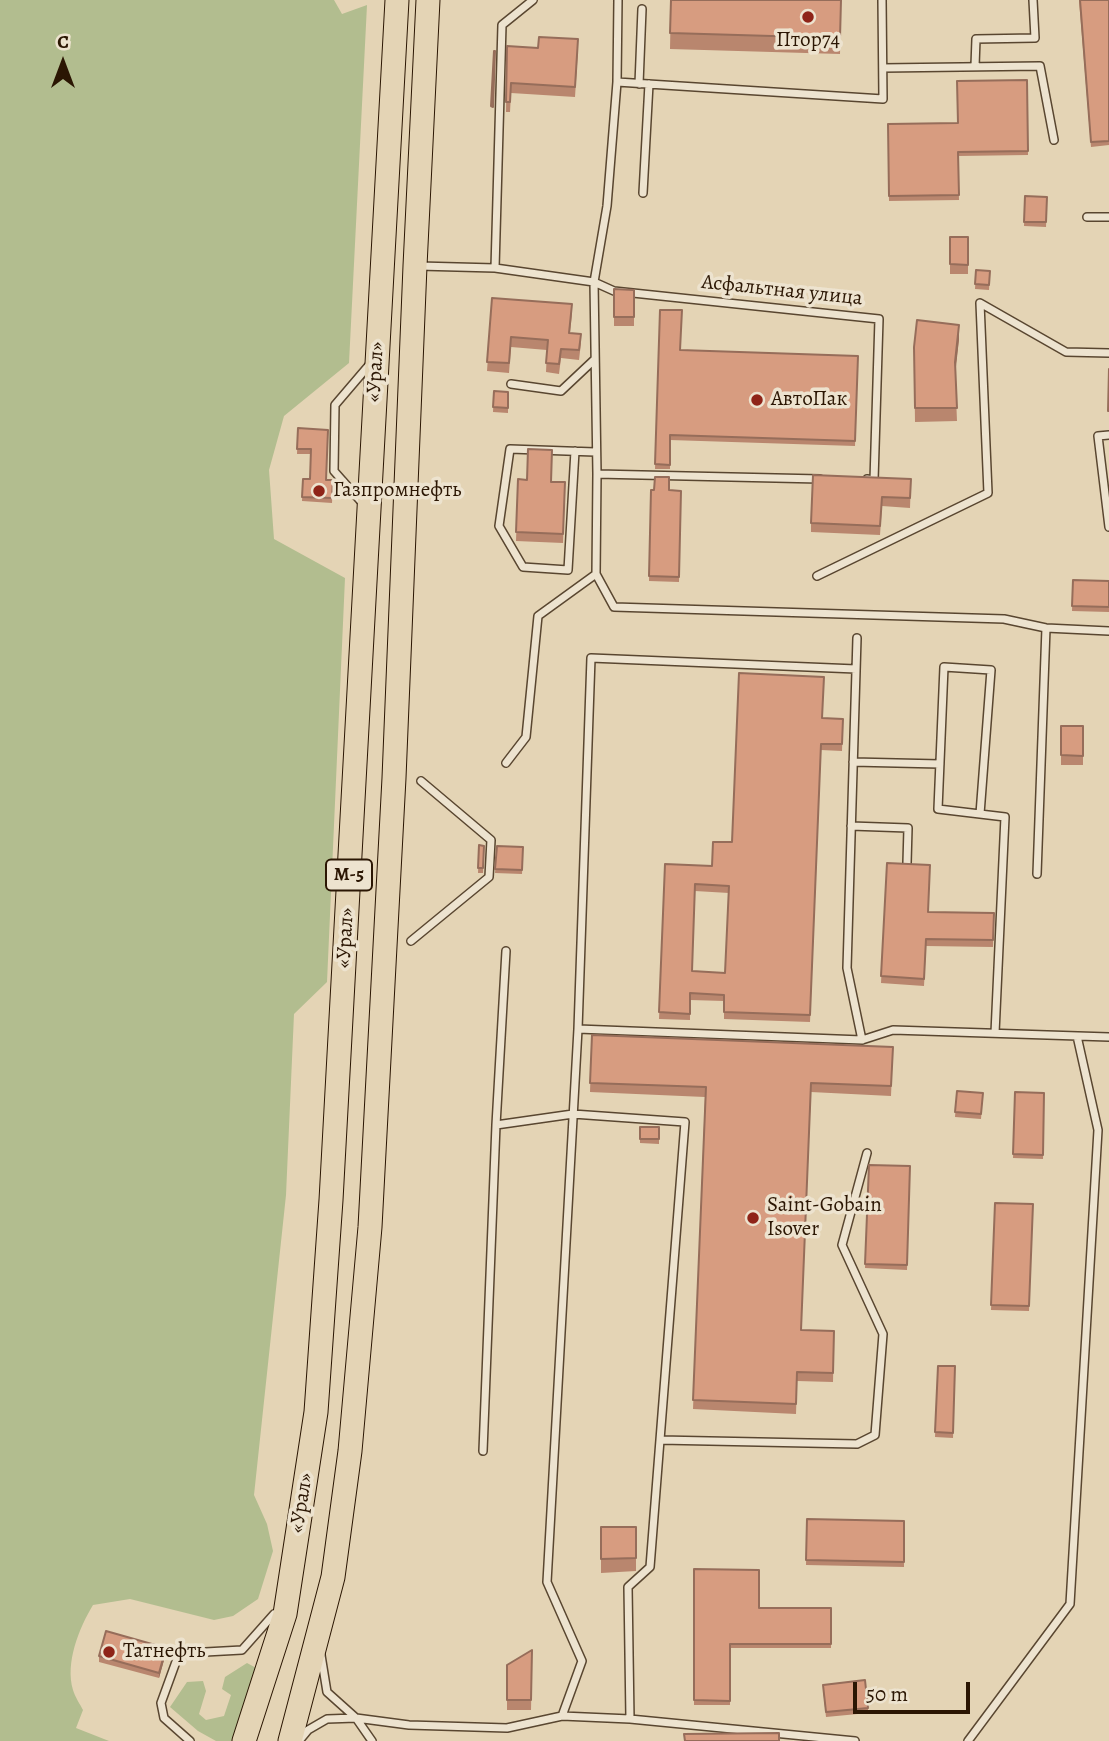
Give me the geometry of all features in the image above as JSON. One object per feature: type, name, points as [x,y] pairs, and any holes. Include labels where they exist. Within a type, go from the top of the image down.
[{"type":"main road","name":"«Урал»","points":[[244,1741],[285,1614],[316,1412],[331,1200],[397,0]]},
{"type":"main road","name":"«Урал»","points":[[290,1741],[333,1577],[350,1451],[370,1227],[394,778],[428,0]]},
{"type":"lane","points":[[495,268],[502,25],[533,0]]},
{"type":"lane","points":[[618,0],[617,82],[607,206],[594,282],[596,574],[614,607],[1004,618],[1046,628],[1109,631]]},
{"type":"lane","points":[[617,82],[883,99],[882,0]]},
{"type":"lane","points":[[975,66],[976,39],[1035,38],[1032,0]]},
{"type":"lane","points":[[639,83],[642,9]]},
{"type":"lane","points":[[883,68],[1040,66],[1054,140]]},
{"type":"lane","points":[[643,192],[649,84]]},
{"type":"lane","points":[[1087,217],[1109,217]]},
{"type":"lane","name":"Асфальтная улица","points":[[415,266],[495,268],[594,282],[614,291],[879,319],[874,480],[860,479]]},
{"type":"lane","points":[[817,576],[988,493],[980,303],[1066,352],[1109,353]]},
{"type":"lane","points":[[370,512],[334,471],[335,405],[377,355]]},
{"type":"lane","points":[[511,384],[561,391],[595,359]]},
{"type":"lane","points":[[1109,435],[1098,436],[1109,527]]},
{"type":"lane","points":[[575,451],[568,570],[523,567],[499,526],[510,449],[575,451],[595,452]]},
{"type":"lane","points":[[597,474],[833,479]]},
{"type":"lane","points":[[506,763],[526,737],[538,616],[596,574]]},
{"type":"lane","points":[[1037,874],[1046,628]]},
{"type":"lane","points":[[857,638],[847,968],[862,1040]]},
{"type":"lane","points":[[562,1716],[582,1661],[547,1582],[578,1029],[591,658],[856,669]]},
{"type":"lane","points":[[980,814],[991,670],[944,667],[938,809],[1005,817],[995,1033]]},
{"type":"lane","points":[[853,762],[940,764]]},
{"type":"lane","points":[[411,940],[489,877],[491,840],[421,781]]},
{"type":"lane","points":[[851,825],[908,828],[907,863]]},
{"type":"lane","points":[[483,1451],[506,951]]},
{"type":"lane","points":[[578,1029],[862,1040],[893,1030],[1109,1037]]},
{"type":"lane","points":[[968,1741],[1070,1604],[1098,1130],[1077,1036]]},
{"type":"lane","points":[[496,1125],[573,1114],[685,1122],[650,1567],[628,1587],[630,1719]]},
{"type":"lane","points":[[660,1440],[857,1444],[875,1435],[883,1334],[842,1245],[867,1153]]},
{"type":"lane","points":[[190,1741],[164,1718],[161,1703],[177,1659],[187,1653],[242,1650],[273,1618],[295,1547]]},
{"type":"lane","points":[[325,1615],[321,1659],[327,1692],[356,1718],[372,1741]]},
{"type":"lane","points":[[299,1741],[308,1730],[327,1719],[356,1718],[409,1725],[507,1728],[562,1716],[630,1719],[855,1741]]},
{"type":"green space","points":[[0,0],[334,0],[342,14],[367,5],[349,363],[284,416],[269,470],[274,539],[345,578],[327,982],[294,1014],[286,1195],[254,1495],[267,1524],[273,1551],[258,1599],[233,1616],[214,1620],[130,1599],[93,1605],[78,1635],[72,1657],[73,1690],[83,1710],[76,1728],[109,1741],[0,1741]]},
{"type":"green space","points":[[247,1663],[260,1670],[239,1741],[216,1741],[198,1731],[170,1707],[187,1682],[203,1681],[206,1691],[199,1714],[206,1720],[224,1716],[231,1695],[222,1689],[225,1677]]},
{"type":"building","points":[[671,0],[841,0],[840,38],[670,33]]},
{"type":"building","points":[[1080,0],[1109,0],[1109,141],[1091,142]]},
{"type":"building","points":[[539,37],[578,39],[575,87],[511,83],[510,102],[506,102],[507,46],[538,48]]},
{"type":"building","points":[[495,51],[493,107],[491,106]]},
{"type":"building","points":[[1027,80],[1028,151],[958,152],[959,195],[889,196],[888,124],[958,123],[957,81]]},
{"type":"building","points":[[1025,196],[1047,197],[1046,222],[1024,222]]},
{"type":"building","points":[[950,237],[968,237],[968,265],[950,264]]},
{"type":"building","points":[[976,270],[990,271],[989,285],[975,284]]},
{"type":"building","points":[[614,289],[634,290],[634,317],[614,317]]},
{"type":"building","points":[[492,298],[572,304],[569,333],[581,334],[579,350],[561,349],[559,364],[546,363],[548,340],[511,337],[509,363],[487,362]]},
{"type":"building","name":"АвтоПак","points":[[660,310],[682,310],[680,350],[858,356],[855,441],[670,435],[670,465],[655,464]]},
{"type":"building","points":[[917,320],[959,325],[955,362],[957,408],[915,408],[914,347]]},
{"type":"building","points":[[494,391],[508,392],[508,408],[493,407]]},
{"type":"building","points":[[298,428],[328,430],[326,480],[333,480],[332,498],[302,497],[303,479],[310,479],[311,449],[297,449]]},
{"type":"building","points":[[528,449],[552,450],[551,482],[565,482],[563,534],[516,532],[518,479],[527,480]]},
{"type":"building","points":[[813,475],[911,479],[910,498],[882,497],[880,526],[811,523]]},
{"type":"building","points":[[655,477],[669,477],[669,490],[681,491],[679,577],[649,576],[651,490],[654,490]]},
{"type":"building","points":[[1073,580],[1109,581],[1109,607],[1072,606]]},
{"type":"building","points":[[739,673],[824,677],[822,718],[843,719],[842,744],[821,744],[810,1015],[724,1012],[724,995],[690,993],[690,1014],[659,1012],[665,864],[712,866],[713,842],[732,842]],"holes":[[[695,884],[729,886],[725,973],[692,971]]]},
{"type":"building","points":[[1061,726],[1083,726],[1083,756],[1061,755]]},
{"type":"building","points":[[479,845],[484,846],[483,868],[478,868]]},
{"type":"building","points":[[497,846],[523,847],[522,870],[495,869]]},
{"type":"building","points":[[887,863],[930,865],[928,912],[994,913],[993,940],[926,939],[924,979],[881,976]]},
{"type":"building","name":"Saint-Gobain Isover","points":[[592,1035],[893,1047],[891,1086],[811,1083],[801,1330],[834,1331],[833,1373],[797,1372],[796,1404],[693,1400],[706,1087],[590,1083]]},
{"type":"building","points":[[957,1091],[983,1093],[981,1114],[955,1112]]},
{"type":"building","points":[[1015,1092],[1044,1093],[1043,1155],[1013,1154]]},
{"type":"building","points":[[640,1127],[659,1127],[659,1139],[640,1139]]},
{"type":"building","points":[[869,1165],[910,1166],[907,1265],[865,1264]]},
{"type":"building","points":[[995,1203],[1033,1204],[1029,1306],[991,1305]]},
{"type":"building","points":[[938,1366],[955,1366],[953,1433],[935,1432]]},
{"type":"building","points":[[807,1519],[904,1521],[904,1562],[806,1560]]},
{"type":"building","points":[[601,1527],[636,1527],[636,1558],[601,1559]]},
{"type":"building","points":[[694,1569],[759,1570],[759,1608],[831,1608],[831,1644],[730,1644],[730,1701],[694,1700]]},
{"type":"building","points":[[106,1631],[166,1648],[159,1673],[99,1656]]},
{"type":"building","points":[[532,1650],[531,1700],[507,1700],[507,1665]]},
{"type":"building","points":[[865,1680],[868,1708],[826,1712],[823,1685]]},
{"type":"building","points":[[779,1733],[779,1741],[685,1741],[684,1734]]},
{"type":"place","name":"Птор74","points":[[808,17]]},
{"type":"place","name":"АвтоПак","points":[[757,400]]},
{"type":"place","name":"Газпромнефть","points":[[319,491]]},
{"type":"place","name":"Saint-Gobain Isover","points":[[753,1218]]},
{"type":"place","name":"Татнефть","points":[[109,1652]]}]
